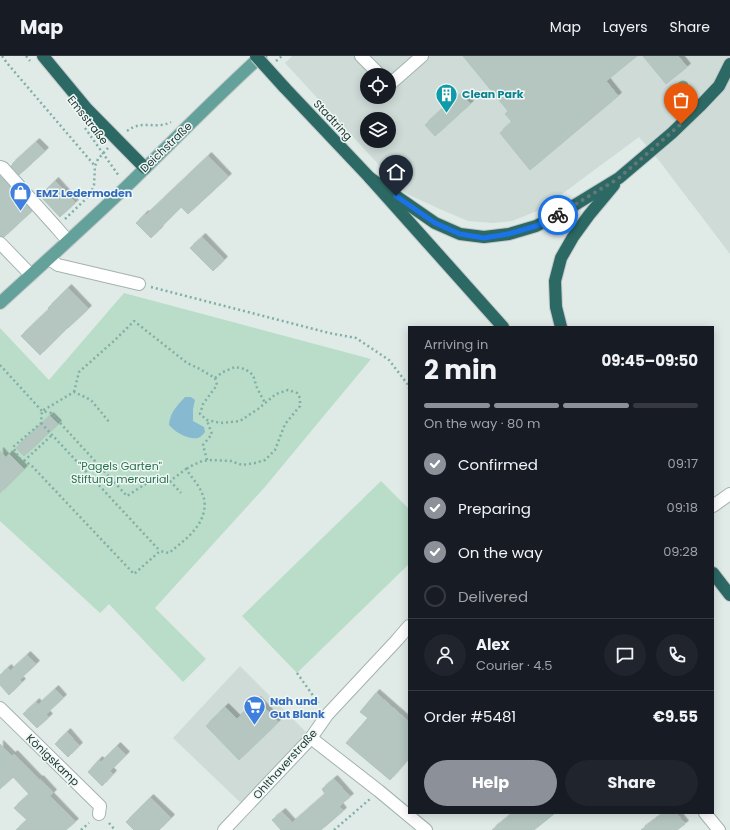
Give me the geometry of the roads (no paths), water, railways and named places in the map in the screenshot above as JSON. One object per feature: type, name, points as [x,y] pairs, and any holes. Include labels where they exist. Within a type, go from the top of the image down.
[{"type":"highway","points":[[43,56],[87,109],[145,168]]},
{"type":"highway","name":"Stadtring","points":[[256,56],[370,178],[502,326]]},
{"type":"highway","points":[[370,178],[435,223],[460,234],[484,238],[508,234],[536,226],[565,211],[619,178],[672,133],[699,107],[719,86],[730,64]]},
{"type":"highway","points":[[561,326],[556,307],[555,281],[561,258],[573,237],[619,178]]},
{"type":"highway","points":[[714,574],[730,595]]},
{"type":"main road","name":"Deichstraße","points":[[0,303],[49,259],[261,56]]},
{"type":"street","points":[[361,56],[373,68]]},
{"type":"street","points":[[396,79],[422,56]]},
{"type":"street","points":[[0,167],[3,168],[68,241]]},
{"type":"street","points":[[0,243],[31,275]]},
{"type":"street","points":[[49,259],[58,264],[139,284]]},
{"type":"street","points":[[714,505],[730,494]]},
{"type":"street","name":"Ohlthaverstraße","points":[[224,830],[312,738],[327,715],[408,627]]},
{"type":"street","name":"Königskamp","points":[[0,708],[100,806],[99,814]]},
{"type":"street","points":[[312,738],[426,830]]},
{"type":"street","points":[[707,814],[719,830]]},
{"type":"water","points":[[185,397],[191,397],[195,400],[193,421],[204,427],[205,432],[198,438],[190,438],[182,435],[169,425],[172,413]]},
{"type":"place","name":"Clean Park","points":[[447,114]]},
{"type":"place","name":"EMZ Ledermoden","points":[[20,212]]},
{"type":"place","name":"Nah und Gut Blank","points":[[254,726]]},
{"type":"park label","name":"\"Pagels Garten\" Stiftung mercurial","points":[[120,472]]}]
